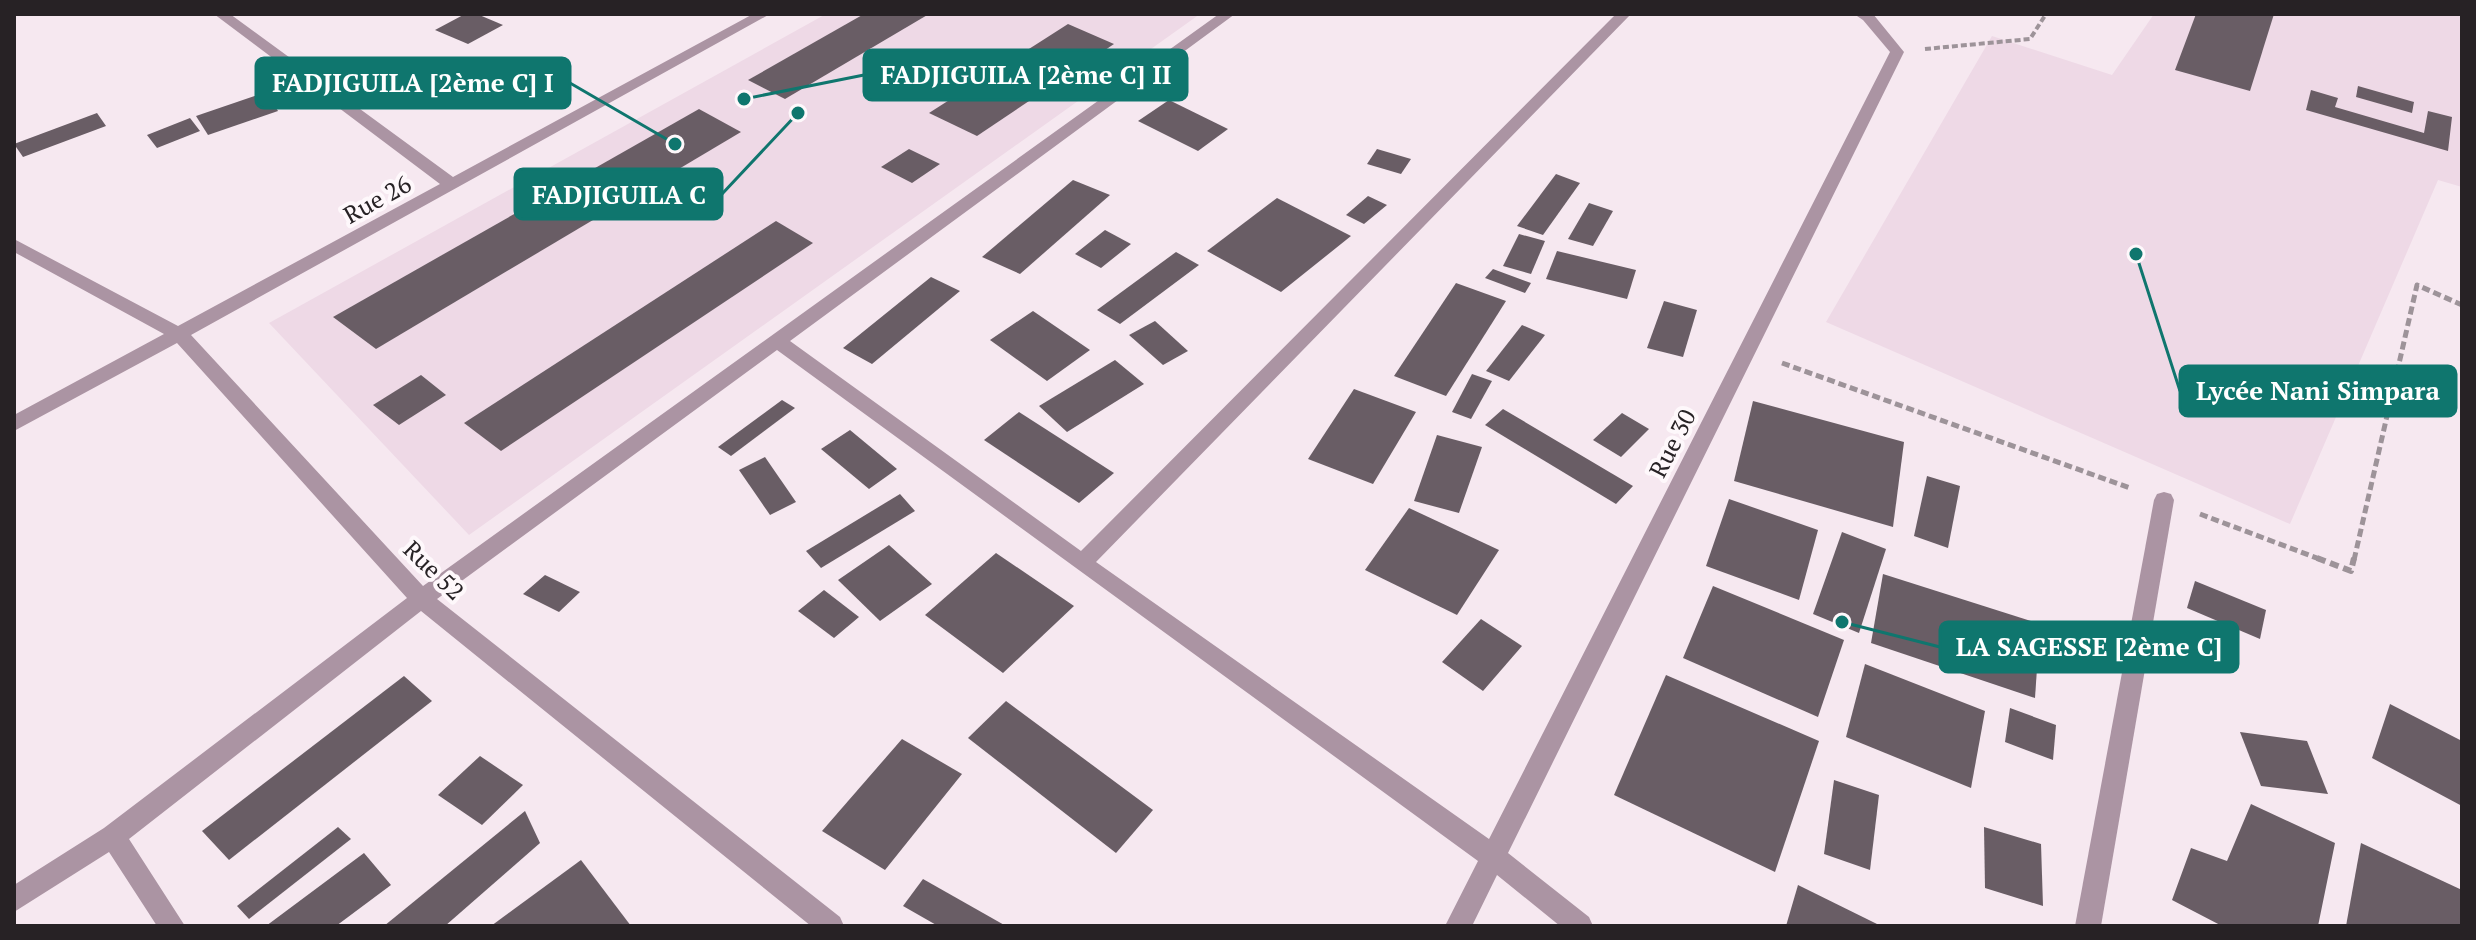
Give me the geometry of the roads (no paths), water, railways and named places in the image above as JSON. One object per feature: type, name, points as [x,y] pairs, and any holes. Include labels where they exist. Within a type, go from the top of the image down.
[{"type":"street","points":[[221,14],[453,185]]},
{"type":"street","points":[[14,900],[113,836],[421,599],[1228,14]]},
{"type":"street","points":[[1082,563],[1624,14]]},
{"type":"street","name":"Rue 30","points":[[1458,926],[1897,52],[1868,17],[1861,14]]},
{"type":"street","name":"Rue 26","points":[[14,424],[759,15]]},
{"type":"street","name":"Rue 52","points":[[14,245],[180,335],[421,599],[831,926]]},
{"type":"street","points":[[777,341],[1493,857],[1580,926]]},
{"type":"street","points":[[2088,926],[2164,500]]},
{"type":"street","points":[[113,836],[172,926]]},
{"type":"place","name":"FADJIGUILA [2ème C] II","points":[[744,99]]},
{"type":"place","name":"FADJIGUILA C","points":[[798,113]]},
{"type":"place","name":"FADJIGUILA [2ème C] I","points":[[675,144]]},
{"type":"place","name":"Lycée Nani Simpara","points":[[2136,254]]},
{"type":"place","name":"LA SAGESSE [2ème C]","points":[[1842,622]]}]
